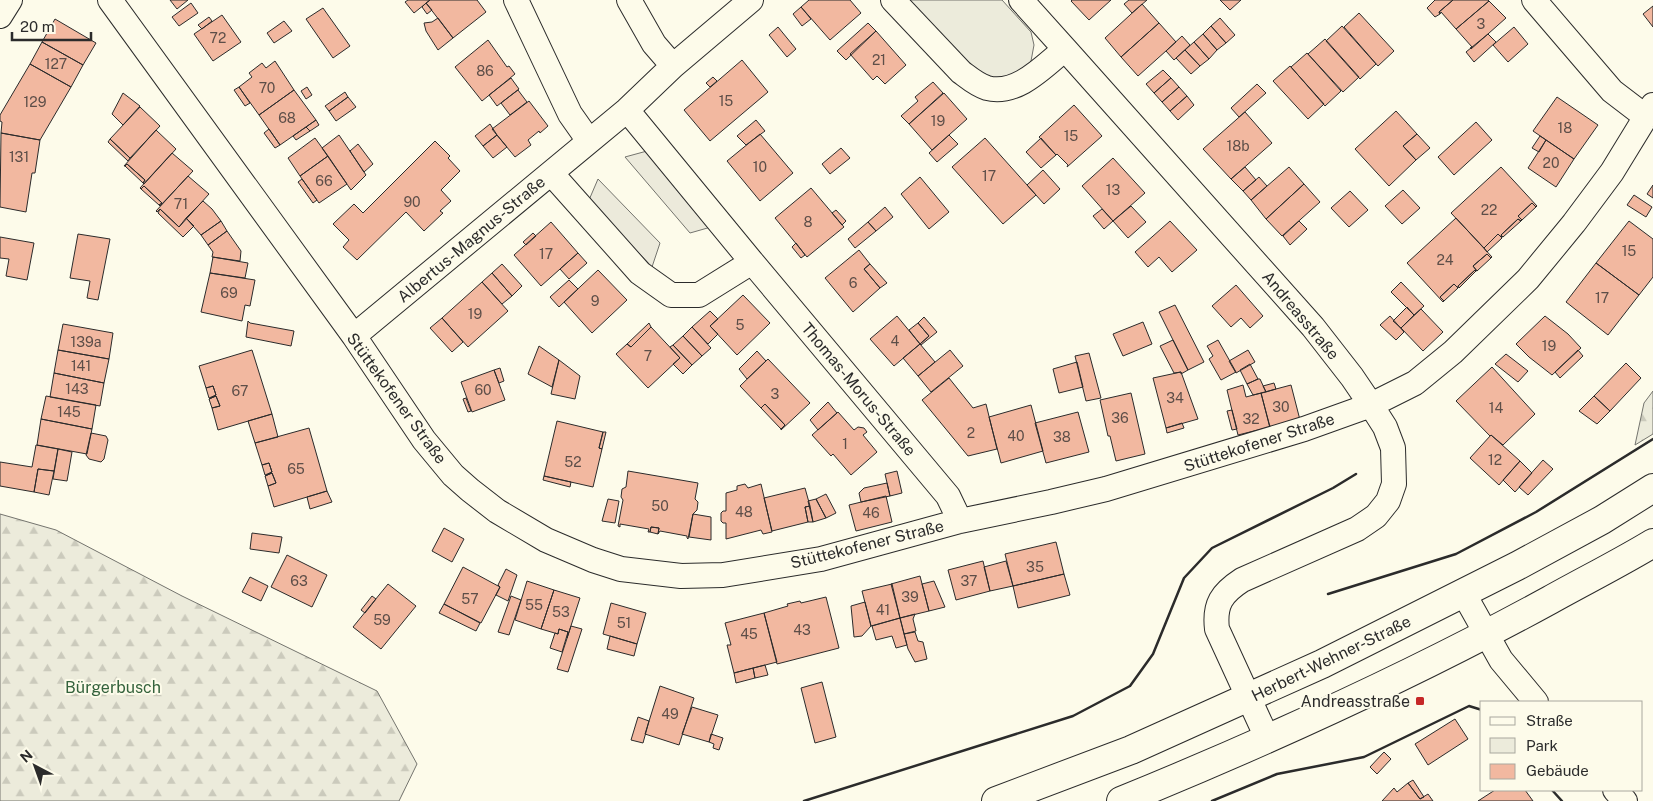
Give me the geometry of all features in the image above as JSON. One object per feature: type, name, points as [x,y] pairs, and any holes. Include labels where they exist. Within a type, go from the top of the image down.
[{"type":"main road","name":"Herbert-Wehner-Straße","points":[[996,801],[1131,750],[1322,664],[1464,594],[1602,520],[1653,488]]},
{"type":"main road","points":[[1121,801],[1268,740],[1408,674],[1486,635],[1653,543]]},
{"type":"street","points":[[0,16],[10,0]]},
{"type":"street","name":"Stüttekofener Straße","points":[[110,0],[354,336],[424,440],[454,475],[497,511],[546,540],[593,560],[621,569],[681,576],[723,575],[821,559],[960,521],[1106,489],[1304,429],[1371,405],[1415,383],[1446,358],[1528,279],[1574,223],[1612,172],[1650,111]]},
{"type":"street","points":[[516,0],[570,114],[589,141]]},
{"type":"street","points":[[629,0],[654,44],[673,66]]},
{"type":"street","name":"Albertus-Magnus-Straße","points":[[354,336],[627,110],[673,66],[751,0]]},
{"type":"street","points":[[894,0],[961,72],[986,88],[997,90],[1021,83],[1065,49]]},
{"type":"street","name":"Andreasstraße","points":[[1020,0],[1313,327],[1371,405],[1385,428],[1393,448],[1394,484],[1383,509],[1368,522],[1357,528],[1242,580],[1223,595],[1218,606],[1216,617],[1217,629],[1268,740]]},
{"type":"street","points":[[1534,0],[1612,90],[1650,111]]},
{"type":"street","name":"Thomas-Morus-Straße","points":[[627,110],[948,496],[960,521]]},
{"type":"street","points":[[551,173],[640,273],[672,295],[698,295],[752,262]]},
{"type":"street","points":[[1464,594],[1501,660],[1535,701]]},
{"type":"street","points":[[1616,791],[1625,801]]},
{"type":"green space","points":[[904,0],[1002,0],[1031,32],[1034,45],[1031,61],[1025,69],[1000,80],[975,73]]},
{"type":"green space","points":[[1653,391],[1653,434],[1635,445],[1644,403]]},
{"type":"green space","name":"Bürgerbusch","points":[[0,514],[56,530],[182,596],[377,691],[417,764],[399,801],[0,801]]},
{"type":"shaded area","points":[[647,151],[711,227],[690,233],[625,157]]},
{"type":"shaded area","points":[[598,179],[660,243],[652,267],[589,200]]},
{"type":"building","points":[[170,0],[188,0],[177,9]]},
{"type":"building","points":[[408,0],[430,0],[414,13],[405,2]]},
{"type":"building","points":[[430,0],[477,0],[486,12],[453,38],[426,3]]},
{"type":"building","points":[[809,0],[850,0],[861,13],[830,40],[801,7]]},
{"type":"building","points":[[1072,0],[1111,0],[1089,20]]},
{"type":"building","points":[[1129,0],[1147,0],[1132,13],[1124,4]]},
{"type":"building","points":[[1220,0],[1241,0],[1230,10]]},
{"type":"building","points":[[1435,0],[1453,0],[1435,17],[1427,8]]},
{"type":"building","points":[[1453,0],[1489,1],[1456,29],[1439,12]]},
{"type":"building","points":[[1489,1],[1506,18],[1471,49],[1472,47],[1456,29]]},
{"type":"building","points":[[191,3],[198,13],[179,26],[172,17]]},
{"type":"building","points":[[426,3],[432,10],[427,14],[422,7]]},
{"type":"building","points":[[1142,4],[1159,23],[1121,57],[1105,38]]},
{"type":"building","points":[[1653,6],[1653,27],[1643,14]]},
{"type":"building","points":[[801,7],[811,19],[802,26],[793,14]]},
{"type":"building","points":[[323,8],[350,46],[333,58],[306,19]]},
{"type":"building","points":[[1359,13],[1394,51],[1378,66],[1344,27]]},
{"type":"building","points":[[222,15],[241,42],[213,61],[194,34]]},
{"type":"building","points":[[209,17],[212,21],[202,29],[198,25]]},
{"type":"building","points":[[438,18],[453,38],[438,50],[426,31],[424,23],[432,22]]},
{"type":"building","points":[[1220,18],[1235,35],[1226,43],[1211,26]]},
{"type":"building","points":[[55,19],[96,43],[83,65],[42,42]]},
{"type":"building","points":[[284,21],[292,31],[274,43],[267,33]]},
{"type":"building","points":[[868,23],[876,31],[846,60],[837,51]]},
{"type":"building","points":[[1159,23],[1176,42],[1138,76],[1121,57]]},
{"type":"building","points":[[1211,26],[1226,43],[1217,50],[1203,34]]},
{"type":"building","points":[[1342,26],[1376,64],[1360,79],[1326,41]]},
{"type":"building","points":[[778,27],[796,49],[787,57],[769,35]]},
{"type":"building","points":[[1514,27],[1528,44],[1508,62],[1493,45]]},
{"type":"building","points":[[876,31],[906,65],[885,84],[877,76],[873,80],[850,54]]},
{"type":"building","points":[[1203,34],[1217,50],[1209,59],[1194,42]]},
{"type":"building","points":[[1488,34],[1496,42],[1474,62],[1466,52]]},
{"type":"building","points":[[1182,36],[1190,45],[1174,60],[1166,51]]},
{"type":"building","points":[[1325,39],[1359,77],[1343,92],[1308,54]]},
{"type":"building","points":[[488,40],[507,67],[509,66],[515,74],[482,101],[455,67]]},
{"type":"building","points":[[42,42],[83,65],[71,87],[30,64]]},
{"type":"building","points":[[1194,42],[1209,59],[1200,66],[1185,50]]},
{"type":"building","points":[[1185,50],[1200,66],[1191,74],[1176,58]]},
{"type":"building","points":[[1307,53],[1341,91],[1325,106],[1291,67]]},
{"type":"building","points":[[742,60],[768,92],[710,141],[684,110]]},
{"type":"building","points":[[275,61],[294,90],[259,115],[239,87],[252,77],[249,73],[262,63],[266,68]]},
{"type":"building","points":[[30,64],[71,87],[40,140],[1,133],[2,122],[0,121],[0,115]]},
{"type":"building","points":[[1290,66],[1324,104],[1308,119],[1273,81]]},
{"type":"building","points":[[1163,70],[1171,78],[1154,93],[1146,84]]},
{"type":"building","points":[[713,77],[717,81],[710,87],[706,83]]},
{"type":"building","points":[[511,78],[519,89],[497,106],[489,95]]},
{"type":"building","points":[[1171,78],[1179,87],[1162,102],[1154,93]]},
{"type":"building","points":[[933,82],[943,93],[909,124],[901,116],[918,101],[915,97]]},
{"type":"building","points":[[1257,84],[1266,93],[1239,117],[1231,108]]},
{"type":"building","points":[[239,87],[250,103],[245,106],[234,90]]},
{"type":"building","points":[[307,87],[312,95],[306,99],[301,91]]},
{"type":"building","points":[[1179,87],[1187,96],[1170,111],[1162,102]]},
{"type":"building","points":[[294,90],[316,120],[280,145],[259,115]]},
{"type":"building","points":[[518,90],[527,102],[510,115],[501,103]]},
{"type":"building","points":[[345,92],[348,97],[329,111],[325,106]]},
{"type":"building","points":[[123,93],[140,106],[123,125],[112,114]]},
{"type":"building","points":[[944,93],[967,119],[932,150],[909,124]]},
{"type":"building","points":[[1187,96],[1194,105],[1178,120],[1170,111]]},
{"type":"building","points":[[348,97],[356,107],[336,121],[329,111]]},
{"type":"building","points":[[1557,97],[1598,125],[1574,159],[1533,131]]},
{"type":"building","points":[[529,101],[548,126],[528,140],[531,145],[515,157],[492,129]]},
{"type":"building","points":[[1074,105],[1102,136],[1067,167],[1068,165],[1039,137]]},
{"type":"building","points":[[140,107],[160,126],[130,158],[110,139]]},
{"type":"building","points":[[1396,111],[1417,134],[1403,146],[1416,160],[1389,186],[1355,149]]},
{"type":"building","points":[[1245,112],[1272,143],[1231,179],[1203,149]]},
{"type":"building","points":[[316,120],[319,125],[310,131],[306,127]]},
{"type":"building","points":[[756,120],[765,131],[746,145],[737,136]]},
{"type":"building","points":[[1476,122],[1492,140],[1454,175],[1438,157]]},
{"type":"building","points":[[490,124],[497,135],[483,146],[475,136]]},
{"type":"building","points":[[306,127],[310,131],[296,140],[293,136]]},
{"type":"building","points":[[269,129],[280,145],[275,148],[264,133]]},
{"type":"building","points":[[156,130],[176,149],[144,184],[145,180],[127,164],[124,166]]},
{"type":"building","points":[[1,133],[40,140],[35,173],[32,173],[26,212],[0,207]]},
{"type":"building","points":[[760,134],[793,173],[760,201],[727,161]]},
{"type":"building","points":[[1417,134],[1430,148],[1416,160],[1403,146]]},
{"type":"building","points":[[339,135],[366,175],[351,190],[322,148]]},
{"type":"building","points":[[497,135],[507,147],[493,158],[483,146]]},
{"type":"building","points":[[949,135],[958,144],[937,162],[929,153]]},
{"type":"building","points":[[1540,136],[1546,140],[1539,152],[1532,148]]},
{"type":"building","points":[[315,138],[328,156],[300,176],[288,158]]},
{"type":"building","points":[[985,138],[1036,195],[1003,224],[952,167]]},
{"type":"building","points":[[1041,138],[1056,155],[1041,168],[1026,152]]},
{"type":"building","points":[[110,139],[130,158],[128,161],[108,142]]},
{"type":"building","points":[[1546,140],[1574,159],[1556,187],[1528,168]]},
{"type":"building","points":[[435,141],[450,156],[448,158],[460,171],[441,190],[451,201],[440,211],[443,213],[424,231],[406,212],[357,260],[343,247],[349,240],[333,224],[354,204],[363,213]]},
{"type":"building","points":[[358,144],[373,164],[364,172],[350,151]]},
{"type":"building","points":[[841,148],[850,158],[830,174],[822,164]]},
{"type":"building","points":[[172,153],[193,171],[160,206],[162,203],[144,186],[140,188]]},
{"type":"building","points":[[328,156],[347,184],[319,203],[300,176]]},
{"type":"building","points":[[1113,158],[1145,193],[1113,221],[1082,186]]},
{"type":"building","points":[[127,164],[145,180],[143,183],[125,166]]},
{"type":"building","points":[[1245,167],[1256,180],[1243,191],[1231,179]]},
{"type":"building","points":[[1289,167],[1304,184],[1266,219],[1251,200]]},
{"type":"building","points":[[1501,167],[1537,206],[1532,203],[1518,216],[1521,221],[1518,219],[1501,235],[1502,238],[1498,234],[1484,248],[1451,213]]},
{"type":"building","points":[[1043,170],[1060,189],[1044,204],[1027,185]]},
{"type":"building","points":[[188,176],[209,194],[179,227],[160,209],[156,211]]},
{"type":"building","points":[[920,177],[949,212],[929,229],[901,194]]},
{"type":"building","points":[[1259,177],[1267,186],[1251,200],[1243,191]]},
{"type":"building","points":[[302,179],[317,200],[313,203],[298,182]]},
{"type":"building","points":[[1304,184],[1320,202],[1282,236],[1266,219]]},
{"type":"building","points":[[1653,185],[1653,198],[1647,194]]},
{"type":"building","points":[[144,186],[162,203],[159,205],[141,189]]},
{"type":"building","points":[[811,188],[844,227],[807,257],[775,218]]},
{"type":"building","points":[[1403,190],[1420,208],[1402,224],[1385,206]]},
{"type":"building","points":[[1350,191],[1368,210],[1349,227],[1331,208]]},
{"type":"building","points":[[1634,195],[1652,207],[1646,217],[1627,205]]},
{"type":"building","points":[[203,201],[221,221],[201,235],[186,218]]},
{"type":"building","points":[[1532,203],[1536,207],[1522,220],[1518,216]]},
{"type":"building","points":[[1131,206],[1146,222],[1128,238],[1113,221]]},
{"type":"building","points":[[885,207],[893,217],[876,231],[868,222]]},
{"type":"building","points":[[160,209],[179,227],[186,218],[194,226],[183,237],[158,213]]},
{"type":"building","points":[[1102,209],[1113,221],[1104,229],[1093,216]]},
{"type":"building","points":[[836,210],[846,221],[842,225],[832,213]]},
{"type":"building","points":[[1456,218],[1492,257],[1487,254],[1473,266],[1477,271],[1475,270],[1458,288],[1454,284],[1440,297],[1443,302],[1407,263]]},
{"type":"building","points":[[1518,219],[1521,221],[1503,237],[1501,235]]},
{"type":"building","points":[[221,221],[227,231],[208,245],[201,235]]},
{"type":"building","points":[[1170,221],[1197,250],[1172,272],[1159,257],[1148,267],[1135,252]]},
{"type":"building","points":[[1299,221],[1307,229],[1290,245],[1283,236]]},
{"type":"building","points":[[1629,221],[1653,239],[1653,277],[1639,295],[1596,263]]},
{"type":"building","points":[[551,222],[578,253],[541,286],[514,255]]},
{"type":"building","points":[[868,222],[876,231],[855,248],[848,239]]},
{"type":"building","points":[[227,231],[241,251],[240,261],[212,257],[213,252],[208,245]]},
{"type":"building","points":[[533,233],[536,236],[526,245],[523,242]]},
{"type":"building","points":[[78,234],[110,239],[98,300],[87,298],[90,281],[70,278]]},
{"type":"building","points":[[1498,234],[1502,238],[1487,252],[1484,248]]},
{"type":"building","points":[[0,237],[34,243],[27,280],[6,276],[9,259],[0,258]]},
{"type":"building","points":[[796,243],[805,255],[801,258],[792,247]]},
{"type":"building","points":[[859,250],[870,264],[864,269],[880,288],[853,312],[825,278]]},
{"type":"building","points":[[578,253],[587,263],[569,279],[560,269]]},
{"type":"building","points":[[1487,254],[1491,258],[1477,271],[1473,266]]},
{"type":"building","points":[[213,257],[248,263],[245,278],[210,273]]},
{"type":"building","points":[[1596,263],[1639,295],[1608,335],[1566,302]]},
{"type":"building","points":[[502,264],[522,286],[512,296],[492,273]]},
{"type":"building","points":[[870,264],[887,283],[880,288],[864,269]]},
{"type":"building","points":[[598,270],[627,300],[592,333],[564,302]]},
{"type":"building","points":[[1476,271],[1459,288],[1458,286]]},
{"type":"building","points":[[210,273],[255,280],[250,306],[245,305],[242,321],[201,312]]},
{"type":"building","points":[[492,273],[512,296],[502,304],[482,282]]},
{"type":"building","points":[[569,280],[578,289],[559,307],[550,297]]},
{"type":"building","points":[[482,282],[508,311],[468,347],[442,318]]},
{"type":"building","points":[[1401,282],[1424,306],[1414,315],[1391,292]]},
{"type":"building","points":[[1454,284],[1458,288],[1444,301],[1440,297]]},
{"type":"building","points":[[1236,285],[1263,316],[1250,328],[1241,318],[1231,327],[1212,306]]},
{"type":"building","points":[[743,295],[770,323],[737,355],[710,326]]},
{"type":"building","points":[[1175,305],[1204,362],[1188,370],[1159,312]]},
{"type":"building","points":[[1407,307],[1414,315],[1401,328],[1393,321]]},
{"type":"building","points":[[1421,309],[1443,332],[1423,351],[1401,328]]},
{"type":"building","points":[[710,311],[718,319],[710,326],[718,334],[708,344],[692,327]]},
{"type":"building","points":[[897,316],[920,344],[894,366],[870,339]]},
{"type":"building","points":[[1390,316],[1404,332],[1396,340],[1380,325]]},
{"type":"building","points":[[1545,316],[1568,334],[1581,348],[1552,375],[1516,344]]},
{"type":"building","points":[[924,317],[937,332],[921,345],[929,336],[918,323]]},
{"type":"building","points":[[442,318],[463,342],[452,352],[430,328]]},
{"type":"building","points":[[248,321],[250,323],[294,331],[291,346],[246,337]]},
{"type":"building","points":[[1143,322],[1152,344],[1123,356],[1113,334]]},
{"type":"building","points":[[649,323],[651,327],[631,347],[627,344]]},
{"type":"building","points":[[918,323],[929,336],[920,344],[909,330]]},
{"type":"building","points":[[63,324],[113,333],[109,359],[58,350]]},
{"type":"building","points":[[651,327],[680,358],[648,388],[616,354],[627,344],[631,347]]},
{"type":"building","points":[[692,327],[711,348],[702,356],[683,336]]},
{"type":"building","points":[[683,336],[702,356],[692,365],[673,345]]},
{"type":"building","points":[[1173,340],[1188,370],[1181,374],[1181,372],[1174,373],[1160,346]]},
{"type":"building","points":[[1218,340],[1236,372],[1221,380],[1209,359],[1213,356],[1207,346]]},
{"type":"building","points":[[920,344],[935,362],[918,376],[903,358]]},
{"type":"building","points":[[673,345],[692,365],[683,374],[673,364],[680,358],[670,347]]},
{"type":"building","points":[[539,346],[559,360],[552,387],[528,374]]},
{"type":"building","points":[[58,350],[109,359],[104,383],[54,373]]},
{"type":"building","points":[[252,350],[272,414],[218,430],[212,408],[220,406],[216,396],[209,399],[216,395],[213,386],[206,388],[199,366]]},
{"type":"building","points":[[950,350],[963,366],[931,392],[918,376]]},
{"type":"building","points":[[1248,350],[1255,362],[1236,373],[1229,361]]},
{"type":"building","points":[[1578,350],[1583,356],[1560,378],[1555,372]]},
{"type":"building","points":[[757,351],[766,361],[747,379],[739,369]]},
{"type":"building","points":[[1089,353],[1101,398],[1086,401],[1075,356]]},
{"type":"building","points":[[1506,354],[1528,371],[1518,382],[1495,364]]},
{"type":"building","points":[[768,359],[810,403],[781,430],[785,425],[765,404],[761,408],[740,386]]},
{"type":"building","points":[[559,360],[580,376],[575,399],[551,394]]},
{"type":"building","points":[[1077,362],[1083,387],[1059,393],[1053,369]]},
{"type":"building","points":[[1626,363],[1641,378],[1610,411],[1594,396]]},
{"type":"building","points":[[1250,364],[1258,379],[1247,384],[1240,370]]},
{"type":"building","points":[[1492,367],[1535,414],[1503,445],[1490,436],[1456,401]]},
{"type":"building","points":[[500,368],[504,381],[499,383],[494,370]]},
{"type":"building","points":[[494,370],[505,400],[472,412],[461,382]]},
{"type":"building","points":[[1181,372],[1198,419],[1166,428],[1153,378]]},
{"type":"building","points":[[54,373],[104,383],[100,406],[50,397]]},
{"type":"building","points":[[949,378],[973,408],[986,404],[997,449],[968,456],[922,400]]},
{"type":"building","points":[[1260,379],[1266,392],[1253,395],[1247,384]]},
{"type":"building","points":[[1274,383],[1276,389],[1266,392],[1263,386]]},
{"type":"building","points":[[1243,385],[1246,397],[1261,393],[1270,427],[1238,435],[1227,390]]},
{"type":"building","points":[[1291,385],[1300,420],[1270,428],[1261,393]]},
{"type":"building","points":[[213,386],[216,395],[209,398],[206,388]]},
{"type":"building","points":[[1131,393],[1145,454],[1116,461],[1100,400]]},
{"type":"building","points":[[46,396],[96,405],[92,429],[41,419]]},
{"type":"building","points":[[216,396],[220,406],[212,408],[209,399]]},
{"type":"building","points":[[1594,396],[1610,411],[1597,424],[1579,411]]},
{"type":"building","points":[[466,398],[471,411],[468,412],[463,399]]},
{"type":"building","points":[[828,402],[837,413],[818,430],[810,420]]},
{"type":"building","points":[[765,404],[785,425],[781,429],[761,408]]},
{"type":"building","points":[[1031,405],[1043,451],[1001,463],[989,417]]},
{"type":"building","points":[[1232,410],[1237,429],[1232,430],[1227,411]]},
{"type":"building","points":[[838,412],[854,430],[858,427],[864,428],[867,432],[863,435],[877,452],[851,475],[833,454],[831,456],[812,435]]},
{"type":"building","points":[[1078,412],[1089,452],[1046,463],[1035,423]]},
{"type":"building","points":[[272,414],[278,437],[255,443],[248,421]]},
{"type":"building","points":[[41,419],[92,429],[87,454],[37,445]]},
{"type":"building","points":[[557,421],[603,432],[599,448],[602,449],[593,487],[544,476]]},
{"type":"building","points":[[1182,423],[1184,428],[1167,433],[1166,428]]},
{"type":"building","points":[[309,428],[327,491],[274,507],[268,486],[276,483],[272,473],[265,476],[272,472],[269,463],[262,465],[255,443]]},
{"type":"building","points":[[603,432],[606,432],[602,449],[599,448]]},
{"type":"building","points":[[91,433],[106,436],[108,440],[104,459],[101,462],[89,459],[86,455]]},
{"type":"building","points":[[1491,435],[1520,461],[1499,485],[1470,458]]},
{"type":"building","points":[[36,445],[58,449],[54,471],[38,469],[34,492],[0,486],[0,462],[32,467]]},
{"type":"building","points":[[58,449],[72,452],[67,481],[53,479]]},
{"type":"building","points":[[1543,460],[1553,469],[1528,495],[1519,487]]},
{"type":"building","points":[[1520,461],[1532,473],[1515,492],[1503,480]]},
{"type":"building","points":[[269,463],[272,472],[265,475],[262,465]]},
{"type":"building","points":[[38,469],[54,471],[49,495],[34,492]]},
{"type":"building","points":[[628,471],[698,483],[695,499],[698,502],[697,510],[693,514],[688,539],[687,536],[660,531],[658,534],[659,528],[651,527],[650,532],[648,532],[649,529],[620,524],[620,527],[618,526],[623,500],[621,497],[622,489],[626,487]]},
{"type":"building","points":[[897,471],[902,493],[890,496],[885,474]]},
{"type":"building","points":[[272,473],[276,483],[268,486],[265,476]]},
{"type":"building","points":[[544,476],[571,482],[570,487],[543,480]]},
{"type":"building","points":[[887,483],[890,496],[861,502],[859,493],[864,488]]},
{"type":"building","points":[[745,484],[748,488],[761,484],[772,532],[763,534],[761,530],[726,539],[726,523],[721,521],[721,513],[726,511],[726,493],[737,490],[737,486]]},
{"type":"building","points":[[805,488],[810,506],[805,507],[808,522],[772,531],[764,498]]},
{"type":"building","points":[[327,491],[332,502],[310,509],[307,497]]},
{"type":"building","points":[[826,494],[836,513],[826,518],[816,499]]},
{"type":"building","points":[[886,496],[892,522],[856,531],[849,505]]},
{"type":"building","points":[[608,499],[619,501],[615,523],[602,521]]},
{"type":"building","points":[[816,499],[826,518],[813,522],[808,501]]},
{"type":"building","points":[[810,506],[813,522],[808,522],[805,507]]},
{"type":"building","points":[[693,514],[711,517],[711,540],[689,537]]},
{"type":"building","points":[[651,527],[659,528],[658,534],[650,532]]},
{"type":"building","points":[[444,528],[464,539],[452,562],[432,551]]},
{"type":"building","points":[[252,533],[282,537],[279,553],[250,549]]},
{"type":"building","points":[[1056,542],[1064,574],[1013,586],[1005,554]]},
{"type":"building","points":[[287,555],[327,575],[312,607],[271,587]]},
{"type":"building","points":[[983,561],[990,591],[956,600],[948,570]]},
{"type":"building","points":[[1006,561],[1013,586],[990,591],[984,567]]},
{"type":"building","points":[[463,567],[500,587],[481,623],[444,604]]},
{"type":"building","points":[[506,569],[517,575],[508,601],[496,595],[500,587],[498,585]]},
{"type":"building","points":[[1064,574],[1070,595],[1018,608],[1013,586]]},
{"type":"building","points":[[920,576],[929,611],[900,618],[891,584]]},
{"type":"building","points":[[250,577],[268,586],[261,601],[242,592]]},
{"type":"building","points":[[527,581],[554,590],[541,629],[515,620]]},
{"type":"building","points":[[934,581],[945,607],[929,611],[922,584]]},
{"type":"building","points":[[388,584],[416,606],[381,649],[353,627]]},
{"type":"building","points":[[892,584],[900,618],[871,626],[862,591]]},
{"type":"building","points":[[554,590],[580,598],[567,638],[568,632],[559,629],[558,634],[541,629]]},
{"type":"building","points":[[372,596],[376,599],[365,613],[361,610]]},
{"type":"building","points":[[511,596],[521,600],[509,635],[498,632]]},
{"type":"building","points":[[826,597],[839,648],[777,664],[764,613],[788,606],[787,604]]},
{"type":"building","points":[[865,602],[871,626],[862,636],[854,637],[851,606]]},
{"type":"building","points":[[611,603],[646,613],[637,644],[603,634]]},
{"type":"building","points":[[444,604],[480,623],[476,631],[439,613]]},
{"type":"building","points":[[764,613],[777,662],[734,673],[727,645],[731,645],[725,623]]},
{"type":"building","points":[[915,614],[913,619],[916,631],[904,634],[900,618]]},
{"type":"building","points":[[900,618],[907,645],[896,648],[892,636],[876,640],[872,626]]},
{"type":"building","points":[[571,626],[582,629],[568,672],[557,669]]},
{"type":"building","points":[[559,629],[568,632],[562,652],[550,648],[555,633],[558,634]]},
{"type":"building","points":[[915,632],[918,641],[923,642],[927,659],[915,662],[908,649],[904,634]]},
{"type":"building","points":[[610,636],[637,644],[634,656],[607,649]]},
{"type":"building","points":[[765,665],[768,675],[755,678],[753,668]]},
{"type":"building","points":[[753,668],[755,678],[736,683],[734,673]]},
{"type":"building","points":[[822,682],[836,737],[815,743],[801,688]]},
{"type":"building","points":[[660,686],[694,698],[679,745],[645,734]]},
{"type":"building","points":[[692,707],[718,715],[709,742],[682,734]]},
{"type":"building","points":[[638,717],[649,721],[643,743],[631,740]]},
{"type":"building","points":[[1455,719],[1468,739],[1428,765],[1415,744]]},
{"type":"building","points":[[711,734],[723,738],[719,750],[713,748],[714,744],[709,742]]},
{"type":"building","points":[[1384,752],[1391,759],[1377,774],[1370,767]]},
{"type":"building","points":[[1413,780],[1424,797],[1420,799],[1408,783]]},
{"type":"building","points":[[1408,783],[1420,799],[1428,794],[1433,801],[1382,801],[1394,788],[1397,792]]},
{"type":"building","points":[[1493,791],[1526,791],[1533,801],[1478,801]]},
{"type":"wall","points":[[1328,594],[1456,554],[1536,512],[1653,439]]},
{"type":"wall","points":[[804,801],[1073,716],[1130,686],[1153,654],[1184,578],[1212,548],[1333,488],[1356,474]]},
{"type":"wall","points":[[1212,801],[1277,774],[1364,757],[1469,706],[1480,709]]},
{"type":"wall","points":[[1553,791],[1562,801]]},
{"type":"place","name":"Andreasstraße","points":[[1420,701]]}]
